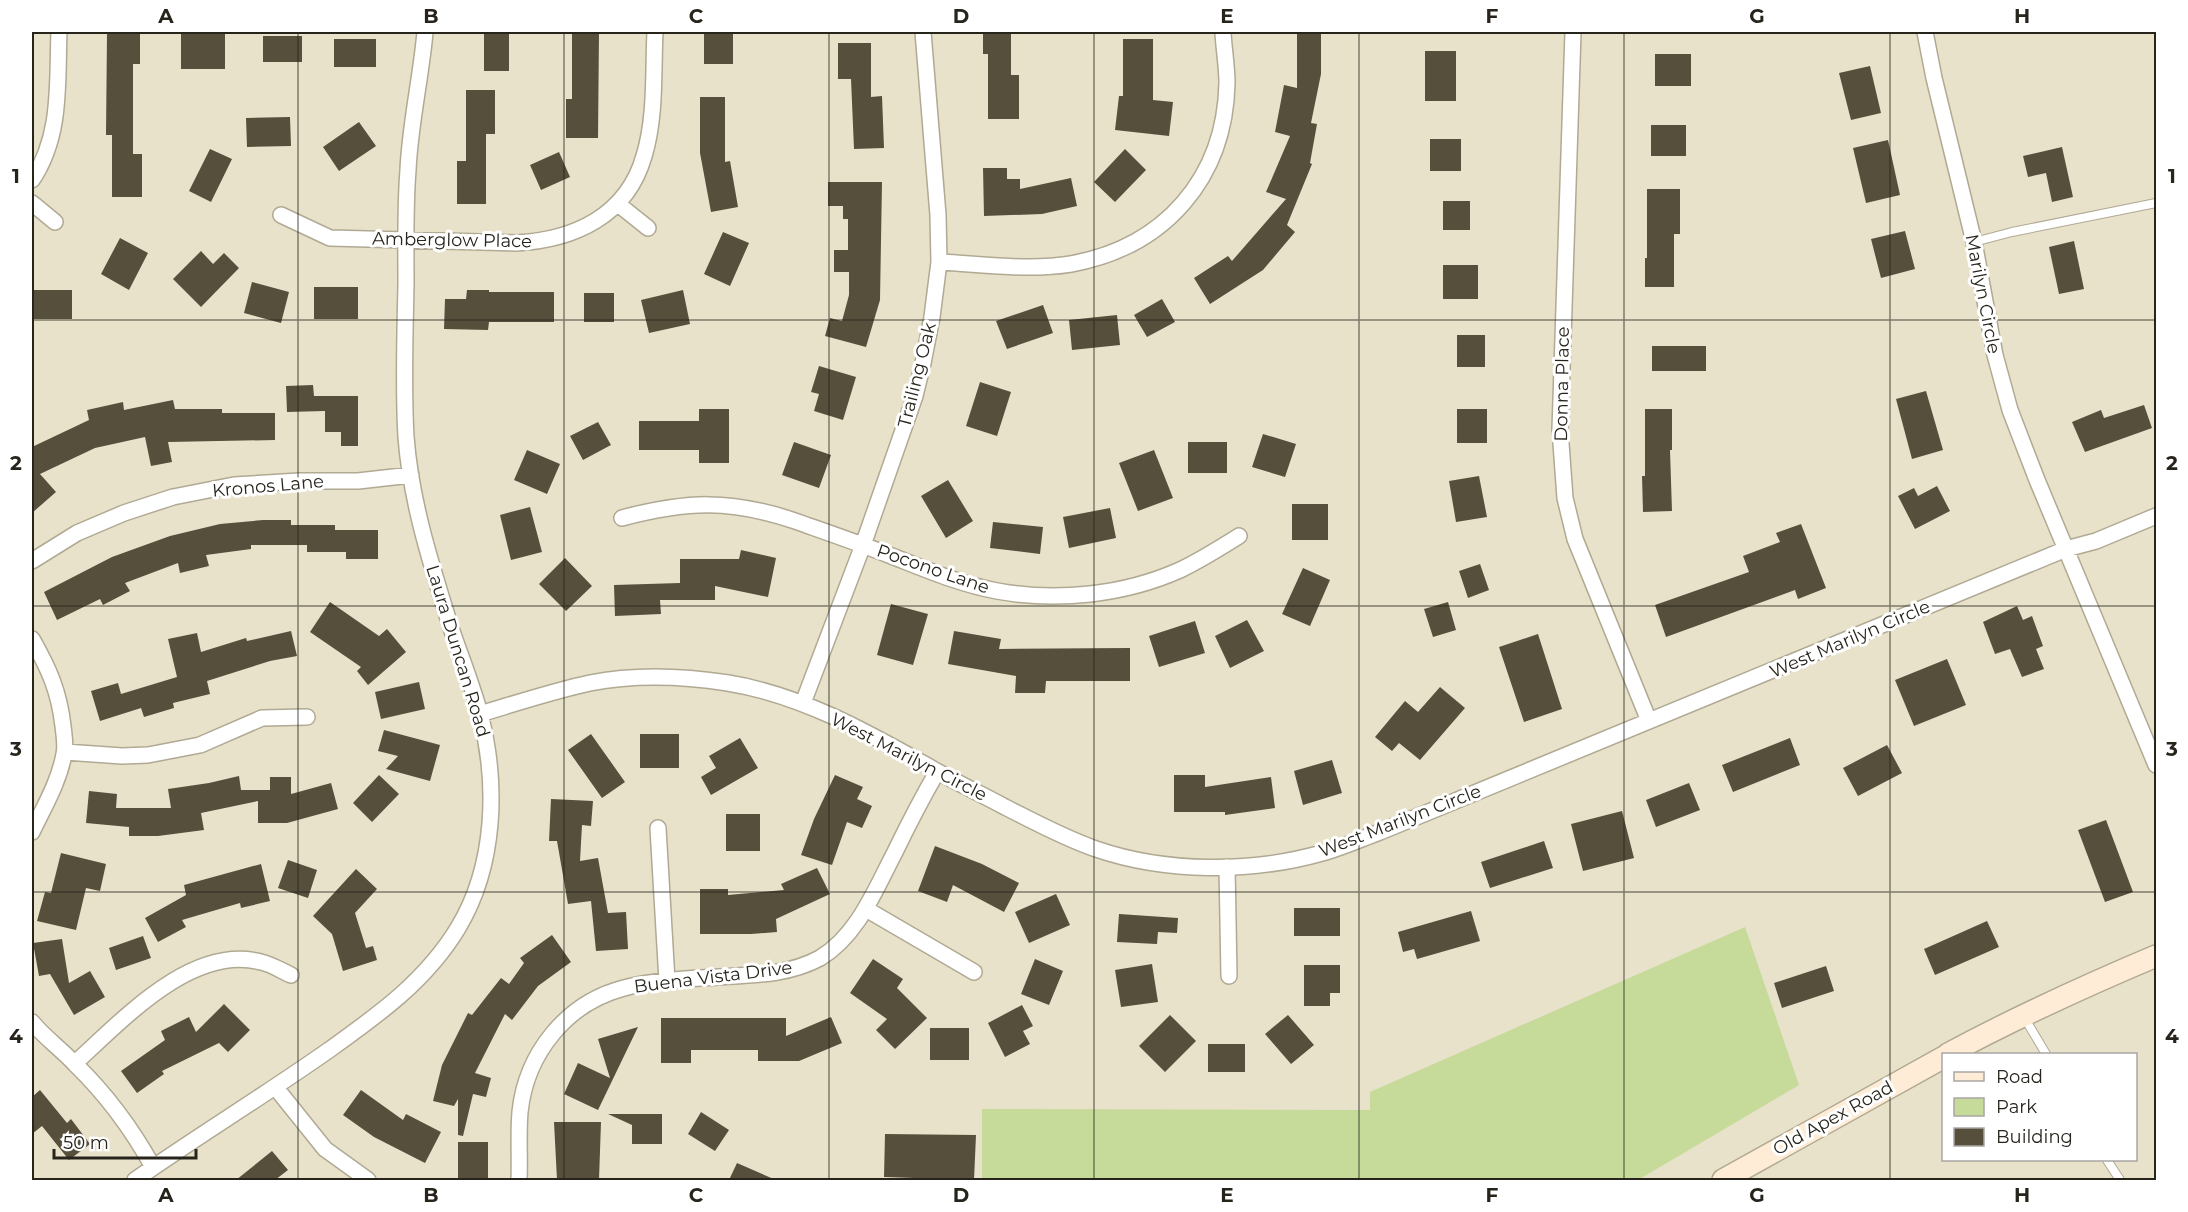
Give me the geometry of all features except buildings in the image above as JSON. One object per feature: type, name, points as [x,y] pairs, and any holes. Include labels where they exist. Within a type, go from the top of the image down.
[{"type":"main road","points":[[1950,1053],[2023,1016],[2157,956]]},
{"type":"main road","name":"Old Apex Road","points":[[1723,1180],[1942,1058]]},
{"type":"street","points":[[32,180],[44,156],[55,122],[59,32]]},
{"type":"street","name":"Laura Duncan Road","points":[[135,1180],[276,1088],[384,1011],[411,987],[436,959],[459,926],[480,876],[490,829],[492,798],[488,757],[480,714],[434,575],[411,475],[404,400],[408,161],[426,32]]},
{"type":"street","name":"Amberglow Place","points":[[281,215],[330,238],[541,241],[571,233],[588,225],[618,204],[632,185],[644,157],[651,114],[655,32]]},
{"type":"street","name":"Trailing Oak","points":[[802,703],[863,545],[918,385],[932,317],[939,262],[936,168],[923,32]]},
{"type":"street","name":"Donna Place","points":[[1573,32],[1560,430],[1562,472],[1565,498],[1575,539],[1649,721]]},
{"type":"street","name":"Marilyn Circle","points":[[1925,32],[1974,242],[1995,355],[2005,394],[2037,480],[2157,765]]},
{"type":"street","points":[[939,262],[1037,267],[1071,264],[1129,246],[1156,230],[1179,209],[1197,187],[1210,164],[1219,141],[1227,83],[1223,33]]},
{"type":"street","points":[[32,203],[54,222]]},
{"type":"street","points":[[618,204],[648,228]]},
{"type":"street","name":"Kronos Lane","points":[[32,561],[77,533],[124,513],[173,497],[234,485],[299,481],[358,481],[411,475]]},
{"type":"street","name":"Pocono Lane","points":[[622,518],[678,505],[738,506],[770,513],[954,580],[997,591],[1038,596],[1075,595],[1145,583],[1179,570],[1239,536]]},
{"type":"street","points":[[2066,549],[2096,541],[2157,516]]},
{"type":"street","name":"West Marilyn Circle","points":[[480,714],[592,683],[633,678],[676,678],[728,683],[802,703],[881,740],[937,772],[1059,834],[1097,849],[1151,861],[1227,867],[1265,864],[1322,853],[1380,832],[2066,549]]},
{"type":"street","points":[[32,639],[56,687],[65,752],[57,781],[32,832]]},
{"type":"street","points":[[65,752],[122,756],[148,755],[200,745],[262,718],[307,717]]},
{"type":"street","name":"Buena Vista Drive","points":[[519,1180],[520,1112],[530,1071],[552,1034],[586,1003],[605,994],[644,983],[784,971],[820,957],[846,935],[866,909],[937,772]]},
{"type":"street","points":[[657,828],[667,981]]},
{"type":"street","points":[[1227,867],[1229,976]]},
{"type":"street","points":[[866,909],[974,972]]},
{"type":"street","points":[[75,1063],[144,1001],[184,975],[208,965],[231,959],[262,962],[291,975]]},
{"type":"street","points":[[32,1022],[75,1063],[114,1106],[134,1133],[153,1167]]},
{"type":"street","points":[[276,1088],[325,1149],[368,1180]]},
{"type":"lane","points":[[1974,242],[2157,202]]},
{"type":"lane","points":[[2023,1016],[2045,1053]]},
{"type":"lane","points":[[2108,1161],[2120,1180]]},
{"type":"green space","points":[[1745,927],[1799,1085],[1638,1180],[982,1180],[982,1109],[1370,1110],[1370,1092]]}]
